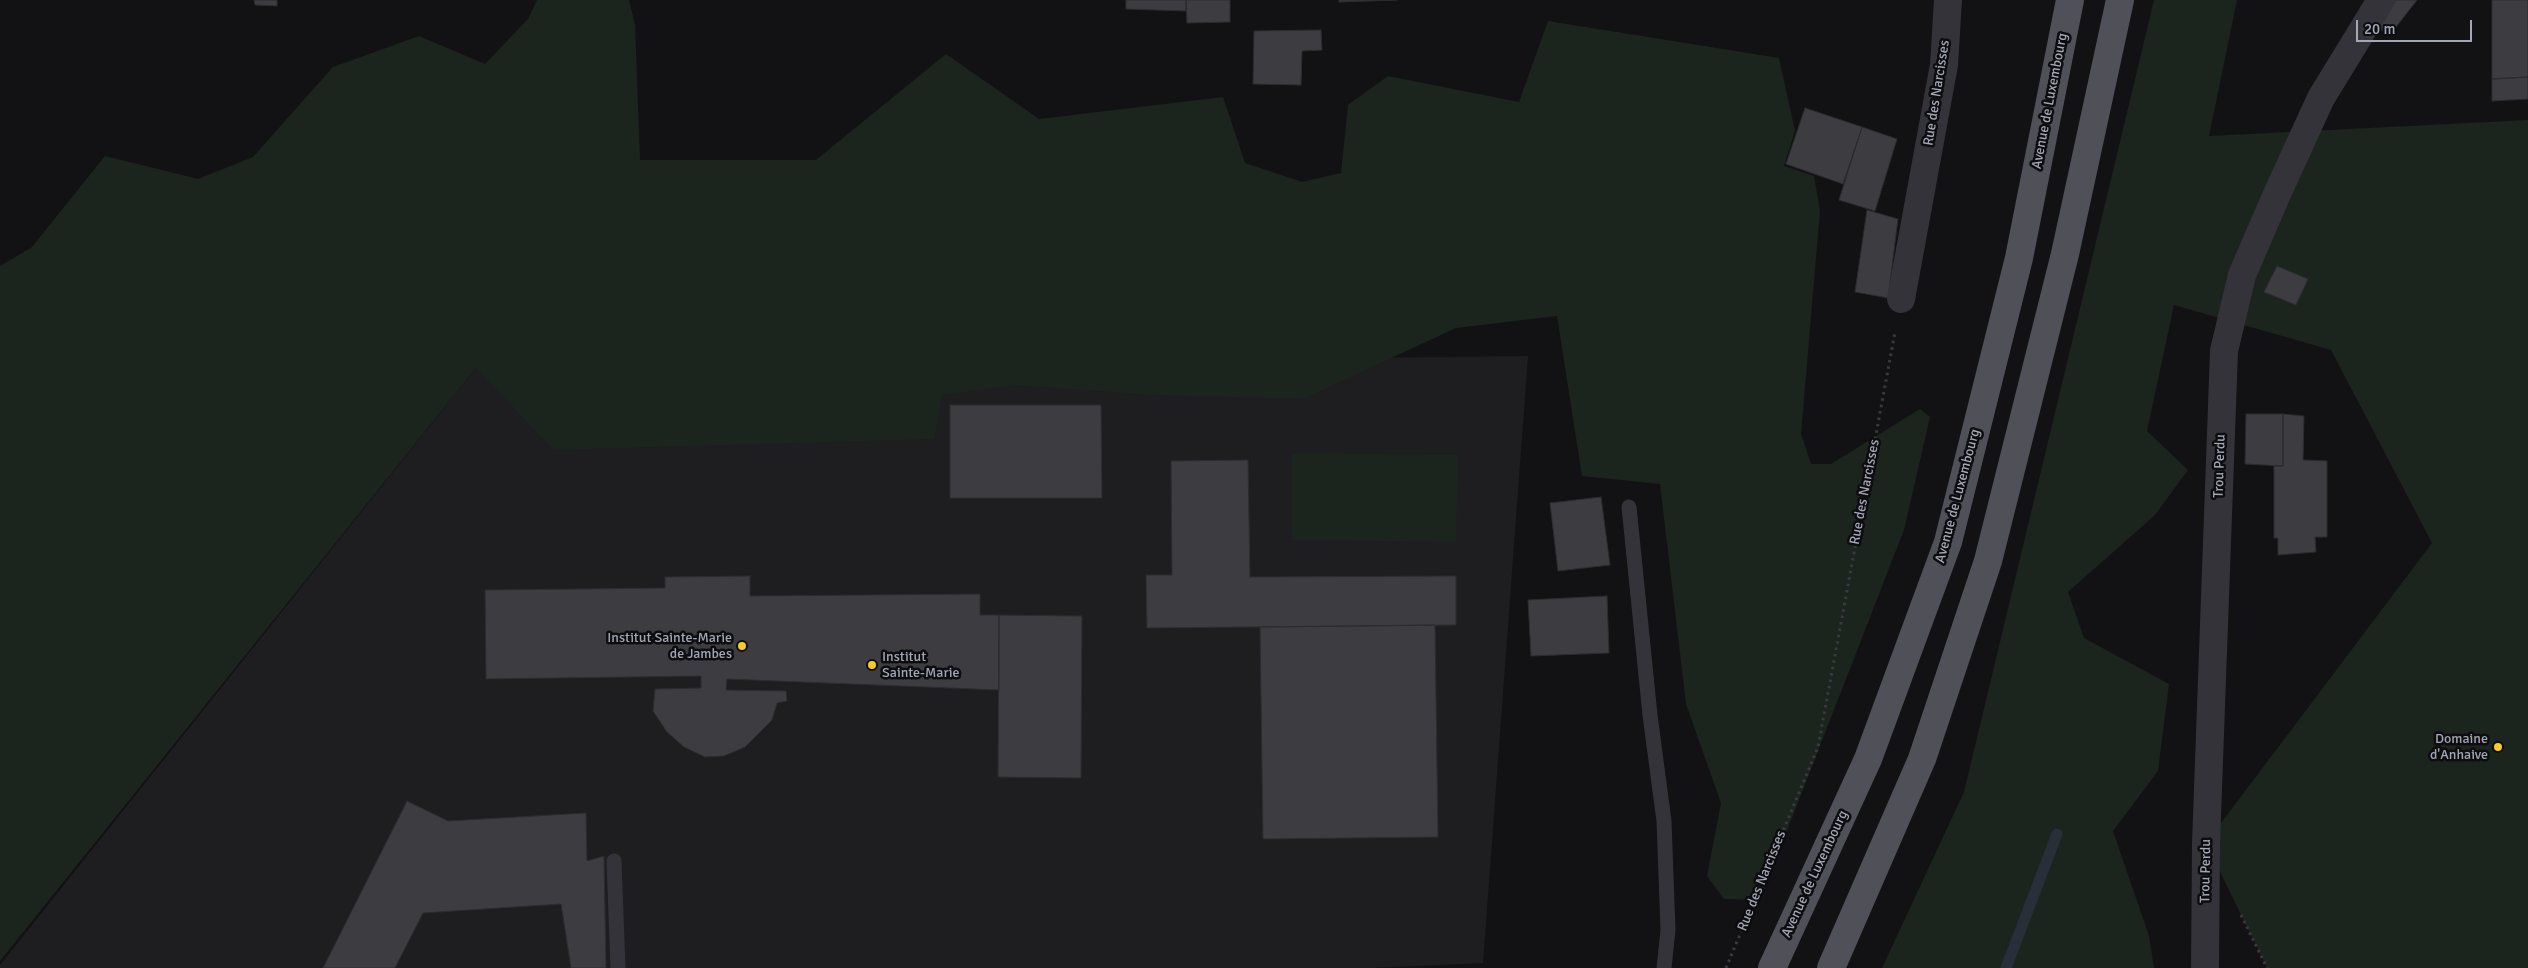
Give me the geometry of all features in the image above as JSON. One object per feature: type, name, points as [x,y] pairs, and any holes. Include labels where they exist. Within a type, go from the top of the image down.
[{"type":"main road","name":"Avenue de Luxembourg","points":[[1772,968],[1868,759],[1948,542],[2019,258],[2070,0]]},
{"type":"main road","points":[[1831,968],[1922,758],[1988,560],[2065,254],[2120,0]]},
{"type":"street","name":"Rue des Narcisses","points":[[1901,299],[1944,65],[1948,0]]},
{"type":"street","name":"Trou Perdu","points":[[2205,968],[2206,843],[2224,351],[2242,275],[2277,194],[2322,98],[2381,0]]},
{"type":"lane","points":[[1629,507],[1650,715],[1664,822],[1668,930],[1664,968]]},
{"type":"lane","points":[[614,861],[618,968]]},
{"type":"path","name":"Rue des Narcisses","points":[[1726,968],[1818,747],[1901,299]]},
{"type":"shaded area","points":[[537,0],[629,0],[635,25],[640,160],[816,160],[946,54],[1039,119],[1223,97],[1245,163],[1302,182],[1341,173],[1348,105],[1388,76],[1519,102],[1548,21],[1779,58],[1795,131],[1784,166],[1814,176],[1820,211],[1801,434],[1811,464],[1831,464],[1920,409],[1930,417],[1904,530],[1760,900],[1724,899],[1707,876],[1721,803],[1686,704],[1660,484],[1582,476],[1557,316],[1456,328],[1303,399],[1155,395],[1015,385],[942,395],[934,439],[554,450],[476,368],[0,961],[0,266],[32,247],[105,156],[198,179],[253,157],[333,67],[419,36],[485,64],[528,19]]},
{"type":"shaded area","points":[[2154,0],[2237,0],[2209,136],[2528,120],[2528,968],[2267,968],[2206,843],[2432,543],[2331,350],[2174,305],[2147,431],[2188,470],[2155,515],[2068,592],[2084,638],[2169,684],[2158,771],[2113,831],[2149,936],[2154,968],[1882,968],[1964,792]]},
{"type":"shaded area","name":"Institut Sainte-Marie","points":[[1528,356],[1483,963],[1372,968],[0,968],[0,965],[476,368]]},
{"type":"shaded area","points":[[1292,453],[1458,455],[1456,542],[1292,540]]},
{"type":"building","points":[[254,0],[277,0],[277,6],[255,5]]},
{"type":"building","points":[[1126,0],[1186,0],[1186,11],[1126,9]]},
{"type":"building","points":[[1186,0],[1230,0],[1230,22],[1187,23]]},
{"type":"building","points":[[1339,0],[1397,0],[1339,2]]},
{"type":"building","points":[[2396,0],[2417,0],[2389,36],[2375,25]]},
{"type":"building","points":[[2492,0],[2528,0],[2528,77],[2492,79]]},
{"type":"building","points":[[1321,30],[1322,50],[1302,51],[1301,85],[1253,84],[1254,31]]},
{"type":"building","points":[[2528,77],[2528,99],[2492,101],[2492,79]]},
{"type":"building","points":[[1805,108],[1862,127],[1843,184],[1786,164]]},
{"type":"building","points":[[1862,127],[1897,139],[1875,211],[1839,200]]},
{"type":"building","points":[[1867,210],[1898,219],[1888,298],[1855,292]]},
{"type":"building","points":[[2277,266],[2308,279],[2296,305],[2264,292]]},
{"type":"building","points":[[950,405],[1101,405],[1102,498],[950,498]]},
{"type":"building","points":[[2246,414],[2283,414],[2283,466],[2245,464]]},
{"type":"building","points":[[2283,414],[2304,416],[2303,460],[2327,461],[2327,537],[2315,537],[2316,552],[2278,555],[2278,538],[2274,538],[2274,466],[2283,466]]},
{"type":"building","points":[[1248,460],[1250,577],[1456,576],[1456,625],[1147,628],[1146,575],[1172,575],[1171,461]]},
{"type":"building","points":[[1601,497],[1610,565],[1558,571],[1550,503]]},
{"type":"building","name":"Institut Sainte-Marie de Jambes","points":[[750,576],[750,596],[980,594],[980,615],[999,615],[999,690],[727,679],[726,690],[786,691],[787,701],[777,703],[772,720],[745,747],[724,756],[705,757],[684,747],[667,732],[653,711],[655,689],[701,688],[701,676],[486,679],[485,590],[665,588],[665,577]]},
{"type":"building","points":[[1607,596],[1609,653],[1531,656],[1528,600]]},
{"type":"building","points":[[999,615],[1082,616],[1081,778],[998,777]]},
{"type":"building","points":[[1435,625],[1438,837],[1263,839],[1260,627]]},
{"type":"building","points":[[407,801],[448,821],[586,813],[587,861],[604,856],[606,968],[571,968],[561,904],[423,913],[395,968],[323,968]]},
{"type":"waterway","points":[[2006,968],[2057,834]]},
{"type":"place","name":"Institut Sainte-Marie de Jambes","points":[[742,646]]},
{"type":"place","name":"Institut Sainte-Marie","points":[[872,665]]},
{"type":"place","name":"Domaine d'Anhaive","points":[[2498,747]]}]
